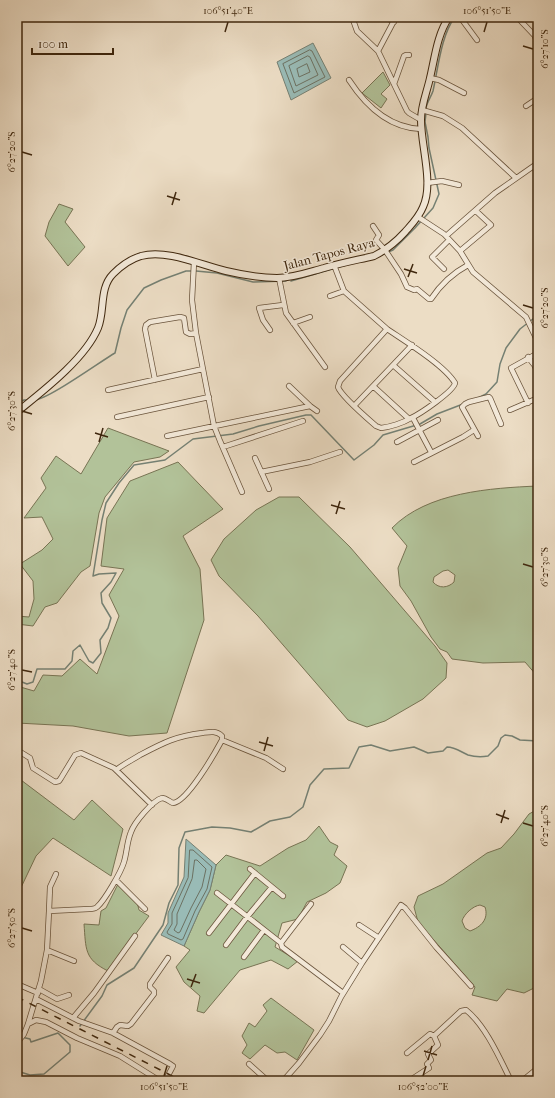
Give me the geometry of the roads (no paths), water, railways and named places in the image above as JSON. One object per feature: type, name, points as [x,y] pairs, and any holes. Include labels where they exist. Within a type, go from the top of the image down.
[{"type":"main road","name":"Jalan Tapos Raya","points":[[17,412],[74,362],[85,350],[93,339],[100,320],[105,287],[112,274],[140,256],[171,256],[194,265],[279,281],[387,253],[419,218],[424,207],[430,182],[422,130],[422,110],[431,78],[439,38],[449,17]]},
{"type":"street","points":[[352,17],[357,31],[378,51],[409,113],[421,120]]},
{"type":"street","points":[[378,51],[395,19],[385,17]]},
{"type":"street","points":[[460,17],[476,40]]},
{"type":"street","points":[[517,17],[534,36],[538,45]]},
{"type":"street","points":[[394,84],[404,56],[406,54],[409,55]]},
{"type":"street","points":[[431,78],[439,80],[464,93]]},
{"type":"street","points":[[349,80],[363,99],[372,108],[388,119],[405,128],[422,130]]},
{"type":"street","points":[[526,106],[538,98]]},
{"type":"street","points":[[422,110],[443,116],[462,128],[516,178]]},
{"type":"street","points":[[444,269],[432,257],[448,238],[495,193],[538,163]]},
{"type":"street","points":[[430,182],[440,180],[459,184]]},
{"type":"street","points":[[460,251],[491,225],[476,211]]},
{"type":"street","points":[[419,218],[448,238],[460,251],[473,272],[526,317],[536,338]]},
{"type":"street","points":[[374,226],[379,235],[376,240],[401,274],[407,287],[414,290],[419,290],[429,299],[444,281],[468,265]]},
{"type":"street","points":[[194,265],[192,300],[196,333],[215,428],[242,492]]},
{"type":"street","points":[[335,267],[344,290],[388,329],[412,345],[455,382],[454,387],[412,419],[385,427],[378,427],[339,391],[338,385],[388,329]]},
{"type":"street","points":[[279,281],[286,313],[325,367]]},
{"type":"street","points":[[330,296],[344,290]]},
{"type":"street","points":[[270,330],[263,320],[259,308],[283,304]]},
{"type":"street","points":[[156,380],[145,329],[146,325],[150,322],[180,317],[184,318],[186,332],[192,334],[196,333]]},
{"type":"street","points":[[293,323],[310,317]]},
{"type":"street","points":[[354,406],[412,345]]},
{"type":"street","points":[[528,403],[511,368],[528,357],[538,353]]},
{"type":"street","points":[[528,357],[538,373]]},
{"type":"street","points":[[393,365],[435,402]]},
{"type":"street","points":[[108,390],[203,369]]},
{"type":"street","points":[[289,386],[317,411]]},
{"type":"street","points":[[373,386],[412,419],[431,452]]},
{"type":"street","points":[[478,436],[463,410],[463,406],[469,402],[486,396],[490,398],[501,424]]},
{"type":"street","points":[[118,417],[209,397]]},
{"type":"street","points":[[510,410],[538,398]]},
{"type":"street","points":[[167,436],[215,428],[310,406]]},
{"type":"street","points":[[397,442],[418,428],[438,420]]},
{"type":"street","points":[[223,447],[303,421]]},
{"type":"street","points":[[414,462],[474,430]]},
{"type":"street","points":[[261,472],[310,462],[340,452]]},
{"type":"street","points":[[255,458],[269,489]]},
{"type":"street","points":[[49,911],[96,908],[116,880],[124,862],[131,831],[136,822],[161,798],[173,803],[179,801],[197,781],[222,740],[222,736],[220,733],[212,731],[180,736],[157,745],[116,770]]},
{"type":"street","points":[[222,740],[266,758],[283,769]]},
{"type":"street","points":[[17,750],[30,758],[33,768],[55,782],[59,781],[75,754],[81,753],[99,760],[116,770],[152,805]]},
{"type":"street","points":[[250,869],[283,896]]},
{"type":"street","points":[[19,1041],[24,1034],[32,1014],[38,991],[47,950],[50,887],[56,874]]},
{"type":"street","points":[[209,933],[255,874]]},
{"type":"street","points":[[116,880],[145,909]]},
{"type":"street","points":[[226,945],[272,887]]},
{"type":"street","points":[[217,893],[281,943],[282,947],[343,993]]},
{"type":"street","points":[[281,943],[311,904]]},
{"type":"street","points":[[283,1081],[320,1035],[343,993],[402,905],[436,947],[471,986]]},
{"type":"street","points":[[359,925],[379,938]]},
{"type":"street","points":[[244,957],[264,930]]},
{"type":"street","points":[[73,1018],[94,993],[135,936]]},
{"type":"street","points":[[343,947],[362,963]]},
{"type":"street","points":[[47,950],[74,961]]},
{"type":"street","points":[[113,1033],[120,1025],[128,1026],[131,1024],[154,994],[150,984],[168,958]]},
{"type":"street","points":[[17,984],[57,999],[69,995]]},
{"type":"street","points":[[36,999],[79,1021],[113,1033],[172,1065],[172,1068],[165,1081]]},
{"type":"street","points":[[434,1036],[461,1011],[466,1010],[487,1036],[511,1081]]},
{"type":"street","points":[[28,1024],[36,1020],[46,1022],[77,1038],[120,1056],[160,1081]]},
{"type":"street","points":[[407,1053],[430,1034],[434,1036]]},
{"type":"street","points":[[409,1081],[429,1068],[427,1064],[431,1060],[428,1054],[438,1045],[434,1036]]},
{"type":"street","points":[[249,1064],[268,1081]]},
{"type":"street","points":[[522,1081],[538,1068]]},
{"type":"water","points":[[313,43],[331,78],[291,100],[277,62]]},
{"type":"water","points":[[186,839],[216,865],[210,890],[184,946],[161,935],[168,923],[168,913],[184,877]]},
{"type":"waterway","points":[[426,108],[433,91],[438,63],[446,33],[455,17]]},
{"type":"waterway","points":[[379,256],[393,250],[415,228],[433,208],[439,194],[429,148],[425,122],[426,113]]},
{"type":"waterway","points":[[291,281],[346,265]]},
{"type":"waterway","points":[[34,400],[40,399],[61,388],[115,353],[127,310],[144,288],[186,271],[217,273],[253,282],[286,281]]},
{"type":"waterway","points":[[478,398],[486,394],[497,382],[500,364],[506,348],[520,329],[538,315]]},
{"type":"waterway","points":[[17,403],[28,400]]},
{"type":"waterway","points":[[17,680],[27,684],[33,682],[37,669],[65,669],[72,661],[73,651],[80,645],[89,661],[93,663],[101,653],[100,640],[108,628],[111,618],[102,603],[101,593],[111,582],[116,573],[99,574],[93,576],[102,520],[106,503],[119,483],[134,465],[165,460],[193,439],[233,434],[306,415],[311,415],[354,460],[374,445],[383,435],[420,424],[437,414],[463,404]]},
{"type":"waterway","points":[[80,1026],[102,996],[107,985],[134,968],[163,925],[169,903],[178,885],[179,848],[185,832],[212,827],[230,828],[251,832],[270,821],[290,817],[303,807],[310,785],[324,769],[349,768],[359,747],[371,745],[390,751],[414,747],[428,753],[443,751],[447,747],[450,747],[468,755],[481,757],[488,756],[498,746],[501,738],[505,735],[512,736],[520,740],[538,741]]},
{"type":"waterway","points":[[17,1036],[30,1039],[31,1042],[58,1033],[70,1045],[70,1052],[44,1074],[30,1075],[17,1071]]},
{"type":"railway","points":[[17,997],[182,1081]]}]
